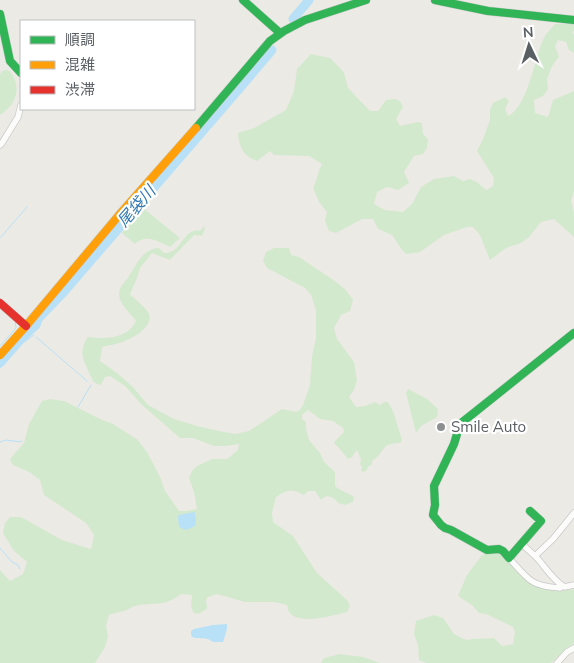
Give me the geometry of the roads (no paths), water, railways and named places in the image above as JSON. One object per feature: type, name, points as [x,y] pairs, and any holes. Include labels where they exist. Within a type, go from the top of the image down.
[{"type":"street","points":[[243,0],[280,33]]},
{"type":"street","points":[[0,355],[270,41],[291,26],[305,20],[366,0]]},
{"type":"street","points":[[436,0],[488,11],[574,20]]},
{"type":"street","points":[[0,14],[10,61],[20,72]]},
{"type":"street","points":[[0,145],[18,117],[20,109]]},
{"type":"street","points":[[0,303],[26,326]]},
{"type":"street","points":[[562,585],[560,588],[550,587],[530,580],[503,551],[499,549],[487,550],[451,530],[445,529],[433,515],[435,506],[434,486],[454,444],[460,424],[574,333]]},
{"type":"street","points":[[509,558],[541,521],[530,510]]},
{"type":"street","points":[[535,556],[574,513]]},
{"type":"street","points":[[522,544],[535,556],[552,578],[564,587],[574,585]]},
{"type":"street","points":[[557,663],[567,652],[574,648]]},
{"type":"water","points":[[194,512],[195,526],[186,530],[179,527],[179,515]]},
{"type":"water","points":[[227,624],[223,642],[195,638],[191,634],[191,631],[194,629]]},
{"type":"waterway","name":"尾袋川","points":[[293,19],[309,0]]},
{"type":"waterway","name":"尾袋川","points":[[0,363],[36,325],[38,319],[62,294],[272,50]]},
{"type":"waterway","points":[[0,238],[27,207]]},
{"type":"waterway","points":[[0,346],[16,328],[15,320]]},
{"type":"waterway","name":"尾袋川","points":[[0,368],[20,345],[34,335]]},
{"type":"waterway","points":[[36,337],[87,381]]},
{"type":"waterway","points":[[78,407],[91,385]]},
{"type":"waterway","points":[[0,442],[6,440],[22,441]]},
{"type":"waterway","points":[[0,548],[20,569]]},
{"type":"place","name":"Smile Auto","points":[[441,427]]}]
